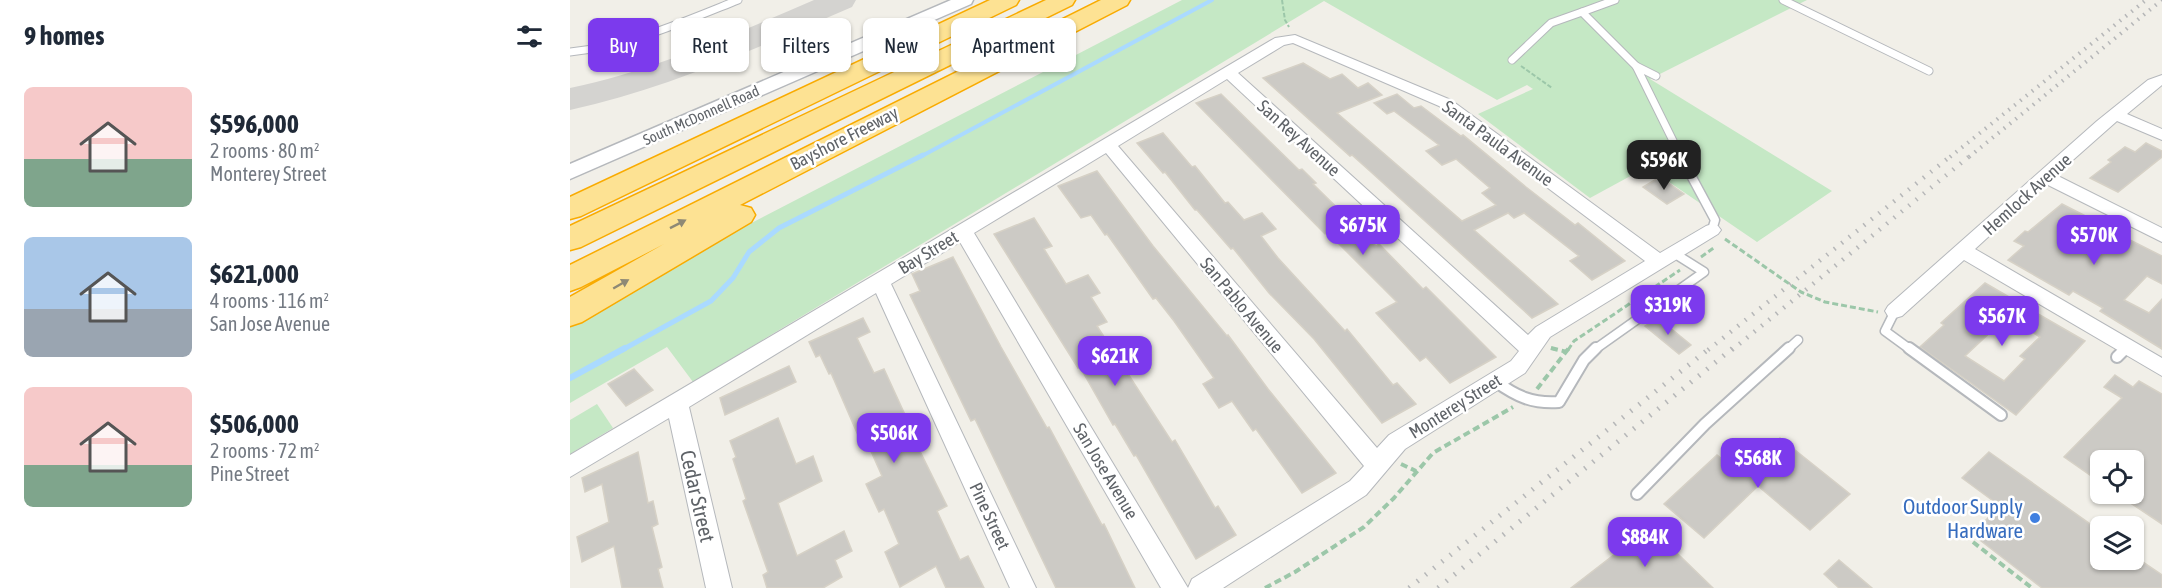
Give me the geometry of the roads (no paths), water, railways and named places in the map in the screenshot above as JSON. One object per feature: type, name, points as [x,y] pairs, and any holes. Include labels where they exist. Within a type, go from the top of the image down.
[{"type":"highway","points":[[570,194],[713,128],[1008,0]]},
{"type":"highway","points":[[570,209],[1008,0]]},
{"type":"highway","points":[[570,238],[695,166],[935,46],[1017,0]]},
{"type":"highway","name":"Bayshore Freeway","points":[[570,238],[1064,0]]},
{"type":"highway","name":"Bayshore Freeway","points":[[1076,22],[1119,0]]},
{"type":"highway","name":"Bayshore Freeway","points":[[570,279],[977,72]]},
{"type":"highway","points":[[570,313],[984,72]]},
{"type":"street","name":"South McDonnell Road","points":[[570,172],[965,0]]},
{"type":"street","name":"Bay Street","points":[[570,467],[1280,40],[1292,39]]},
{"type":"street","name":"Santa Paula Avenue","points":[[1292,39],[1445,103],[1666,257]]},
{"type":"street","name":"San Rey Avenue","points":[[1228,72],[1530,349]]},
{"type":"street","name":"Hemlock Avenue","points":[[1895,311],[2116,115],[2153,83],[2162,80]]},
{"type":"street","points":[[2116,115],[2162,135]]},
{"type":"street","name":"San Pablo Avenue","points":[[1107,144],[1377,465]]},
{"type":"street","points":[[2046,177],[2162,236]]},
{"type":"street","name":"Monterey Street","points":[[1201,588],[1358,488],[1370,477],[1383,454],[1397,442],[1518,367],[1527,358],[1534,340],[1543,332],[1712,230]]},
{"type":"street","name":"San Jose Avenue","points":[[963,231],[1175,588]]},
{"type":"street","points":[[1964,251],[2122,352],[2162,368]]},
{"type":"street","name":"Pine Street","points":[[880,281],[1023,588]]},
{"type":"street","name":"Cedar Street","points":[[677,403],[719,588]]},
{"type":"lane","points":[[570,52],[593,49],[632,38],[738,0]]},
{"type":"lane","points":[[1512,60],[1551,23],[1615,0]]},
{"type":"lane","points":[[1783,0],[1929,71]]},
{"type":"lane","points":[[1582,12],[1636,66],[1656,76]]},
{"type":"lane","points":[[1636,66],[1715,220],[1712,230]]},
{"type":"lane","points":[[1495,381],[1522,400],[1537,404],[1559,402],[1574,381],[1575,370],[1588,354],[1704,272],[1666,257]]},
{"type":"lane","points":[[1895,311],[1885,331],[2001,415]]},
{"type":"lane","points":[[1636,494],[1705,424],[1798,340]]},
{"type":"waterway","points":[[920,157],[1212,0]]},
{"type":"waterway","points":[[622,350],[711,301],[733,278],[749,252],[779,228],[923,155]]},
{"type":"waterway","points":[[570,378],[625,348]]},
{"type":"railway","points":[[1950,157],[2146,0]]},
{"type":"railway","points":[[1969,157],[2162,0]]},
{"type":"railway","points":[[1708,350],[1952,155]]},
{"type":"railway","points":[[1732,350],[1971,155]]},
{"type":"railway","points":[[1409,588],[1710,348]]},
{"type":"railway","points":[[1438,588],[1733,348]]},
{"type":"place","name":"Outdoor Supply Hardware","points":[[2035,518]]}]
